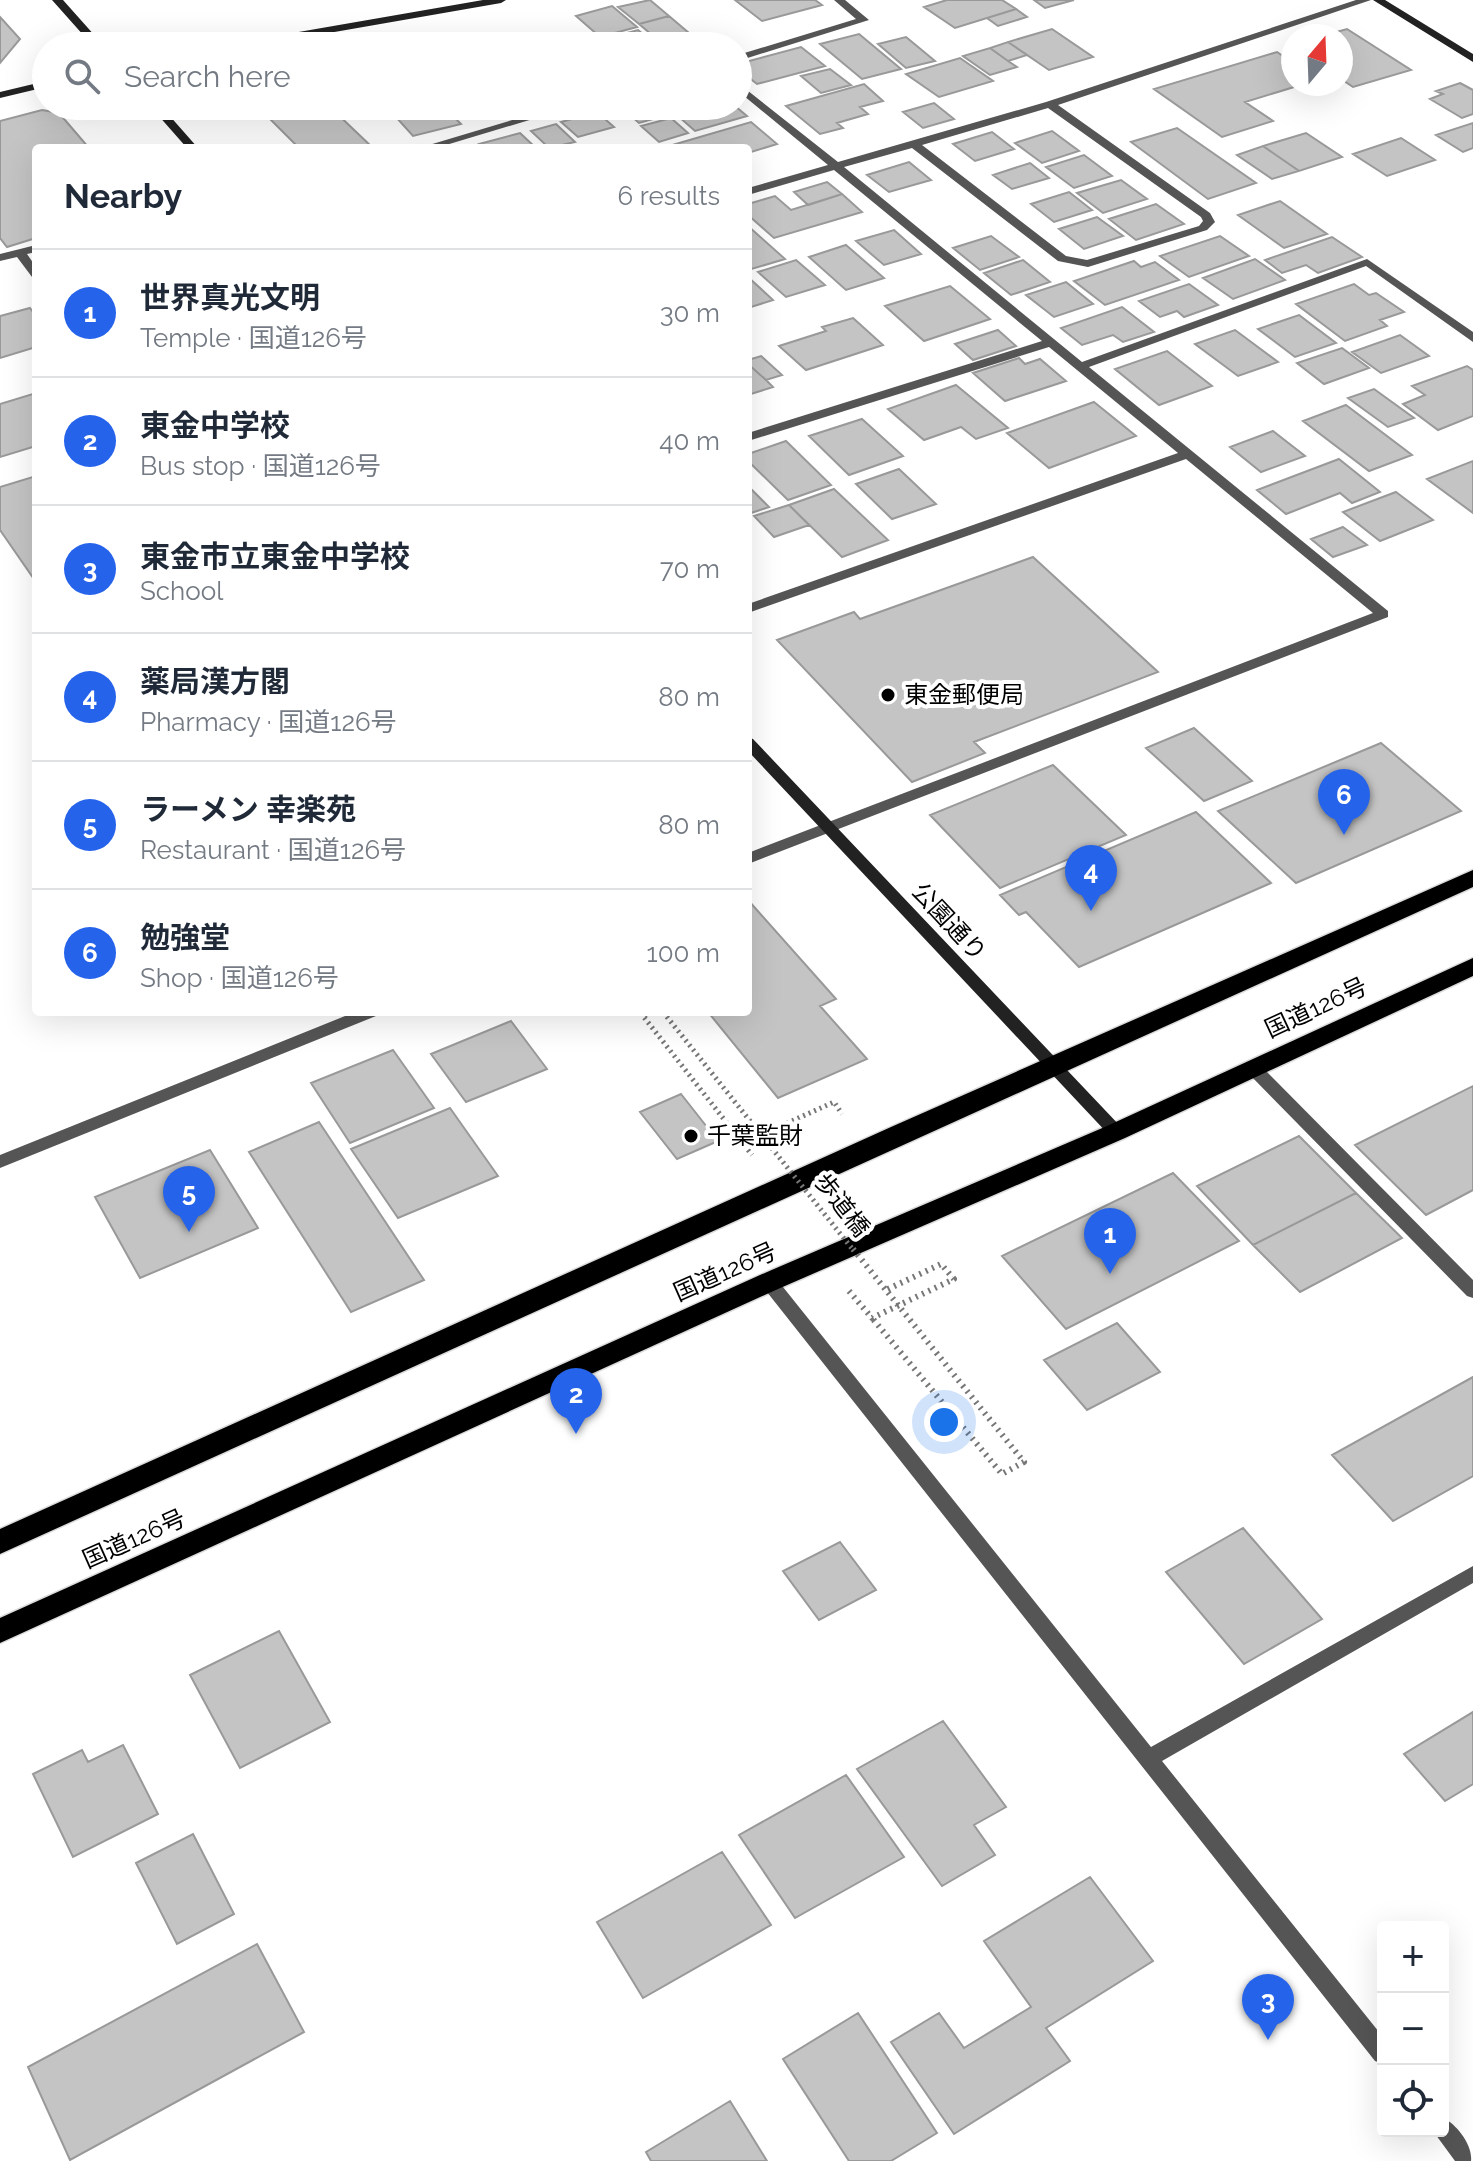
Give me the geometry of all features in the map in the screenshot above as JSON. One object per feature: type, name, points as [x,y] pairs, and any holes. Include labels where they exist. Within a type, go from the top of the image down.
[{"type":"highway","points":[[0,1542],[1050,1066],[1473,878]]},
{"type":"highway","name":"国道126号","points":[[0,1631],[769,1282],[1116,1132],[1473,966]]},
{"type":"street","points":[[57,0],[86,32]]},
{"type":"street","points":[[317,32],[501,0]]},
{"type":"street","points":[[752,54],[864,20],[839,0]]},
{"type":"street","points":[[752,191],[1050,104],[1366,0]]},
{"type":"street","points":[[1378,0],[1473,59]]},
{"type":"street","points":[[0,95],[32,87]]},
{"type":"street","points":[[752,98],[1383,614],[752,857]]},
{"type":"street","points":[[916,145],[1062,259],[1076,264],[1088,264],[1203,228],[1209,222],[1206,215],[1050,104]]},
{"type":"street","points":[[168,120],[189,144]]},
{"type":"street","points":[[438,144],[522,120]]},
{"type":"street","points":[[0,258],[32,249]]},
{"type":"street","points":[[19,252],[32,270]]},
{"type":"street","points":[[1079,367],[1367,262],[1473,338]]},
{"type":"street","points":[[752,436],[1049,343]]},
{"type":"street","points":[[752,608],[1187,454]]},
{"type":"street","name":"公園通り","points":[[752,746],[1050,1066],[1116,1132]]},
{"type":"street","points":[[0,1162],[360,1016]]},
{"type":"street","points":[[1253,1068],[1473,1291]]},
{"type":"street","points":[[769,1282],[1377,2046]]},
{"type":"street","points":[[1148,1759],[1473,1574]]},
{"type":"street","points":[[1449,2136],[1463,2154]]},
{"type":"path","points":[[643,1016],[743,1143],[834,1102],[843,1113],[828,1119]]},
{"type":"path","name":"歩道橋","points":[[666,1016],[770,1143],[886,1290],[1024,1462],[1002,1474],[872,1318],[954,1279],[941,1264],[886,1290]]},
{"type":"building","points":[[650,0],[669,16],[639,24],[618,7]]},
{"type":"building","points":[[735,0],[815,0],[822,5],[762,21]]},
{"type":"building","points":[[947,0],[1002,0],[1016,9],[955,28],[924,7]]},
{"type":"building","points":[[1034,0],[1074,0],[1045,8]]},
{"type":"building","points":[[612,6],[637,27],[618,32],[594,32],[576,16]]},
{"type":"building","points":[[1016,9],[1027,17],[998,26],[987,18]]},
{"type":"building","points":[[669,16],[688,32],[648,32],[639,24]]},
{"type":"building","points":[[0,17],[20,39],[0,63]]},
{"type":"building","points":[[1052,29],[1093,57],[1049,70],[1008,42]]},
{"type":"building","points":[[1353,33],[1411,70],[1353,87]]},
{"type":"building","points":[[859,34],[901,69],[862,79],[820,44]]},
{"type":"building","points":[[906,37],[935,61],[906,68],[878,44]]},
{"type":"building","points":[[1008,42],[1027,55],[1008,61],[990,48]]},
{"type":"building","points":[[801,47],[825,66],[757,84],[752,80],[752,60]]},
{"type":"building","points":[[990,48],[1017,67],[990,75],[963,56]]},
{"type":"building","points":[[1277,52],[1281,55],[1281,91],[1245,102],[1273,121],[1222,137],[1154,89]]},
{"type":"building","points":[[960,58],[993,81],[939,97],[906,74]]},
{"type":"building","points":[[830,69],[851,85],[821,93],[801,76]]},
{"type":"building","points":[[1460,83],[1473,90],[1473,114],[1462,118],[1430,99],[1443,94],[1436,91]]},
{"type":"building","points":[[864,84],[883,101],[860,107],[868,114],[837,123],[843,128],[820,134],[786,106]]},
{"type":"building","points":[[934,103],[954,119],[923,128],[903,112]]},
{"type":"building","points":[[32,113],[32,120],[65,120],[86,144],[32,144],[32,239],[7,247],[0,238],[0,121]]},
{"type":"building","points":[[271,120],[344,120],[369,144],[295,144]]},
{"type":"building","points":[[399,120],[457,120],[461,124],[413,136]]},
{"type":"building","points":[[606,120],[614,127],[578,137],[561,122]]},
{"type":"building","points":[[673,120],[688,133],[659,142],[641,126]]},
{"type":"building","points":[[683,120],[733,120],[695,131]]},
{"type":"building","points":[[751,122],[777,144],[752,152],[752,144],[676,144]]},
{"type":"building","points":[[1473,123],[1473,148],[1463,152],[1436,135]]},
{"type":"building","points":[[556,124],[575,142],[545,144],[531,131]]},
{"type":"building","points":[[1177,128],[1256,183],[1208,199],[1131,142]]},
{"type":"building","points":[[1052,131],[1079,151],[1042,163],[1015,143]]},
{"type":"building","points":[[992,132],[1014,149],[975,161],[953,144]]},
{"type":"building","points":[[520,133],[532,144],[479,144]]},
{"type":"building","points":[[1306,133],[1342,157],[1299,171],[1263,146]]},
{"type":"building","points":[[1401,138],[1435,160],[1387,176],[1353,154]]},
{"type":"building","points":[[1263,146],[1299,171],[1272,179],[1237,155]]},
{"type":"building","points":[[1084,155],[1112,176],[1074,188],[1046,167]]},
{"type":"building","points":[[909,162],[931,180],[889,192],[867,175]]},
{"type":"building","points":[[1030,163],[1049,178],[1012,189],[993,175]]},
{"type":"building","points":[[1121,180],[1147,199],[1103,213],[1077,193]]},
{"type":"building","points":[[827,182],[842,194],[808,205],[794,192]]},
{"type":"building","points":[[1069,192],[1092,210],[1054,222],[1031,204]]},
{"type":"building","points":[[842,194],[862,212],[774,238],[752,219],[752,203],[775,196],[791,210]]},
{"type":"building","points":[[1280,201],[1327,234],[1284,248],[1238,215]]},
{"type":"building","points":[[1156,204],[1184,224],[1136,240],[1109,219]]},
{"type":"building","points":[[1097,217],[1123,236],[1084,249],[1059,229]]},
{"type":"building","points":[[752,230],[785,259],[752,269]]},
{"type":"building","points":[[894,230],[921,254],[884,265],[856,241]]},
{"type":"building","points":[[991,236],[1019,257],[980,270],[953,248]]},
{"type":"building","points":[[1220,236],[1249,256],[1189,277],[1160,256]]},
{"type":"building","points":[[1332,237],[1362,257],[1318,273],[1306,265],[1282,273],[1265,260]]},
{"type":"building","points":[[846,245],[884,278],[846,290],[809,257]]},
{"type":"building","points":[[1255,259],[1285,280],[1233,299],[1203,278]]},
{"type":"building","points":[[796,260],[825,285],[786,297],[758,272]]},
{"type":"building","points":[[1023,260],[1050,282],[1011,295],[984,273]]},
{"type":"building","points":[[1134,261],[1141,267],[1155,262],[1179,280],[1105,305],[1074,281]]},
{"type":"building","points":[[752,281],[773,300],[752,307]]},
{"type":"building","points":[[1066,282],[1093,304],[1054,317],[1026,295]]},
{"type":"building","points":[[1189,284],[1218,305],[1184,317],[1177,311],[1160,317],[1139,301]]},
{"type":"building","points":[[1354,284],[1369,295],[1376,293],[1404,312],[1380,320],[1387,326],[1345,341],[1296,304]]},
{"type":"building","points":[[950,286],[990,319],[924,341],[885,306]]},
{"type":"building","points":[[1122,307],[1154,332],[1123,342],[1113,335],[1082,345],[1061,328]]},
{"type":"building","points":[[30,308],[32,348],[0,358],[0,316]]},
{"type":"building","points":[[1299,315],[1336,343],[1295,357],[1258,329]]},
{"type":"building","points":[[853,318],[883,345],[806,370],[779,346],[826,331],[822,327]]},
{"type":"building","points":[[998,330],[1016,346],[973,360],[955,344]]},
{"type":"building","points":[[1235,330],[1278,362],[1238,376],[1195,344]]},
{"type":"building","points":[[1400,335],[1429,356],[1381,373],[1352,352]]},
{"type":"building","points":[[1342,348],[1369,368],[1324,384],[1297,363]]},
{"type":"building","points":[[1167,351],[1212,386],[1159,405],[1115,369]]},
{"type":"building","points":[[761,356],[782,375],[766,380],[752,368],[752,359]]},
{"type":"building","points":[[1019,358],[1025,364],[1040,359],[1066,381],[1005,401],[973,373]]},
{"type":"building","points":[[1467,366],[1473,370],[1473,416],[1438,430],[1403,404],[1425,395],[1412,386]]},
{"type":"building","points":[[752,368],[766,380],[773,387],[752,394]]},
{"type":"building","points":[[956,385],[1008,428],[976,439],[961,427],[924,440],[888,409]]},
{"type":"building","points":[[1374,389],[1414,418],[1388,427],[1348,398]]},
{"type":"building","points":[[32,394],[32,447],[0,457],[0,404]]},
{"type":"building","points":[[1094,402],[1136,436],[1049,468],[1007,433]]},
{"type":"building","points":[[1346,405],[1412,455],[1369,471],[1303,421]]},
{"type":"building","points":[[862,419],[903,456],[849,475],[809,436]]},
{"type":"building","points":[[1273,431],[1305,456],[1261,472],[1230,447]]},
{"type":"building","points":[[786,441],[831,485],[788,500],[752,465],[752,453]]},
{"type":"building","points":[[1339,459],[1380,492],[1352,503],[1340,493],[1286,514],[1257,490]]},
{"type":"building","points":[[1473,461],[1473,513],[1427,479]]},
{"type":"building","points":[[899,469],[936,504],[892,519],[856,484]]},
{"type":"building","points":[[32,477],[32,576],[0,530],[0,487]]},
{"type":"building","points":[[834,489],[888,540],[842,557],[789,505]]},
{"type":"building","points":[[752,490],[769,507],[752,513]]},
{"type":"building","points":[[1396,492],[1433,520],[1380,541],[1343,512]]},
{"type":"building","points":[[789,505],[809,525],[774,537],[754,516]]},
{"type":"building","points":[[1343,527],[1367,545],[1333,557],[1311,539]]},
{"type":"building","points":[[1033,557],[1158,672],[974,742],[985,753],[912,782],[777,640],[854,612],[860,619]]},
{"type":"building","points":[[1194,728],[1252,781],[1204,801],[1146,748]]},
{"type":"building","points":[[1381,743],[1461,811],[1296,883],[1218,811]]},
{"type":"building","points":[[1053,765],[1126,835],[1000,888],[930,815]]},
{"type":"building","points":[[1196,812],[1271,883],[1079,967],[1026,912],[1019,915],[1000,895]]},
{"type":"building","points":[[752,904],[836,999],[820,1006],[867,1059],[778,1098],[711,1016],[752,1016]]},
{"type":"building","points":[[511,1021],[547,1069],[466,1102],[431,1054]]},
{"type":"building","points":[[393,1050],[434,1108],[350,1143],[311,1083]]},
{"type":"building","points":[[1473,1086],[1473,1190],[1426,1215],[1355,1145]]},
{"type":"building","points":[[681,1094],[718,1141],[677,1159],[640,1112]]},
{"type":"building","points":[[450,1108],[498,1176],[398,1218],[351,1149]]},
{"type":"building","points":[[319,1122],[424,1280],[351,1312],[249,1152]]},
{"type":"building","points":[[1299,1136],[1356,1193],[1253,1245],[1197,1186]]},
{"type":"building","points":[[210,1150],[258,1228],[140,1278],[95,1197]]},
{"type":"building","points":[[1173,1173],[1239,1241],[1066,1329],[1002,1256]]},
{"type":"building","points":[[1356,1193],[1402,1238],[1300,1292],[1253,1245]]},
{"type":"building","points":[[1117,1323],[1160,1372],[1087,1410],[1044,1360]]},
{"type":"building","points":[[1473,1377],[1473,1476],[1393,1521],[1332,1455]]},
{"type":"building","points":[[1243,1528],[1322,1619],[1244,1664],[1166,1572]]},
{"type":"building","points":[[840,1542],[876,1590],[819,1620],[783,1571]]},
{"type":"building","points":[[279,1631],[330,1722],[240,1768],[190,1675]]},
{"type":"building","points":[[1473,1712],[1473,1784],[1445,1801],[1404,1754]]},
{"type":"building","points":[[943,1721],[1006,1807],[974,1825],[995,1855],[942,1886],[857,1769]]},
{"type":"building","points":[[123,1745],[158,1814],[73,1857],[33,1774],[82,1750],[88,1762]]},
{"type":"building","points":[[846,1775],[904,1857],[795,1918],[739,1835]]},
{"type":"building","points":[[193,1834],[234,1914],[177,1944],[136,1863]]},
{"type":"building","points":[[722,1852],[771,1925],[643,1998],[597,1922]]},
{"type":"building","points":[[1090,1877],[1153,1961],[1046,2028],[1070,2061],[954,2134],[891,2042],[939,2013],[964,2048],[1031,2007],[984,1941]]},
{"type":"building","points":[[257,1944],[304,2032],[70,2160],[28,2067]]},
{"type":"building","points":[[858,2013],[937,2133],[891,2161],[849,2161],[783,2059]]},
{"type":"building","points":[[730,2101],[767,2161],[651,2161],[646,2152]]},
{"type":"place","name":"東金郵便局","points":[[888,695]]},
{"type":"place","name":"勉強堂","points":[[1344,835]]},
{"type":"place","name":"薬局漢方閣","points":[[1091,911]]},
{"type":"place","name":"千葉監財","points":[[691,1136]]},
{"type":"place","name":"ラーメン 幸楽苑","points":[[189,1232]]},
{"type":"place","name":"世界真光文明","points":[[1110,1274]]},
{"type":"place","name":"東金中学校","points":[[576,1434]]},
{"type":"place","name":"東金市立東金中学校","points":[[1268,2040]]}]
